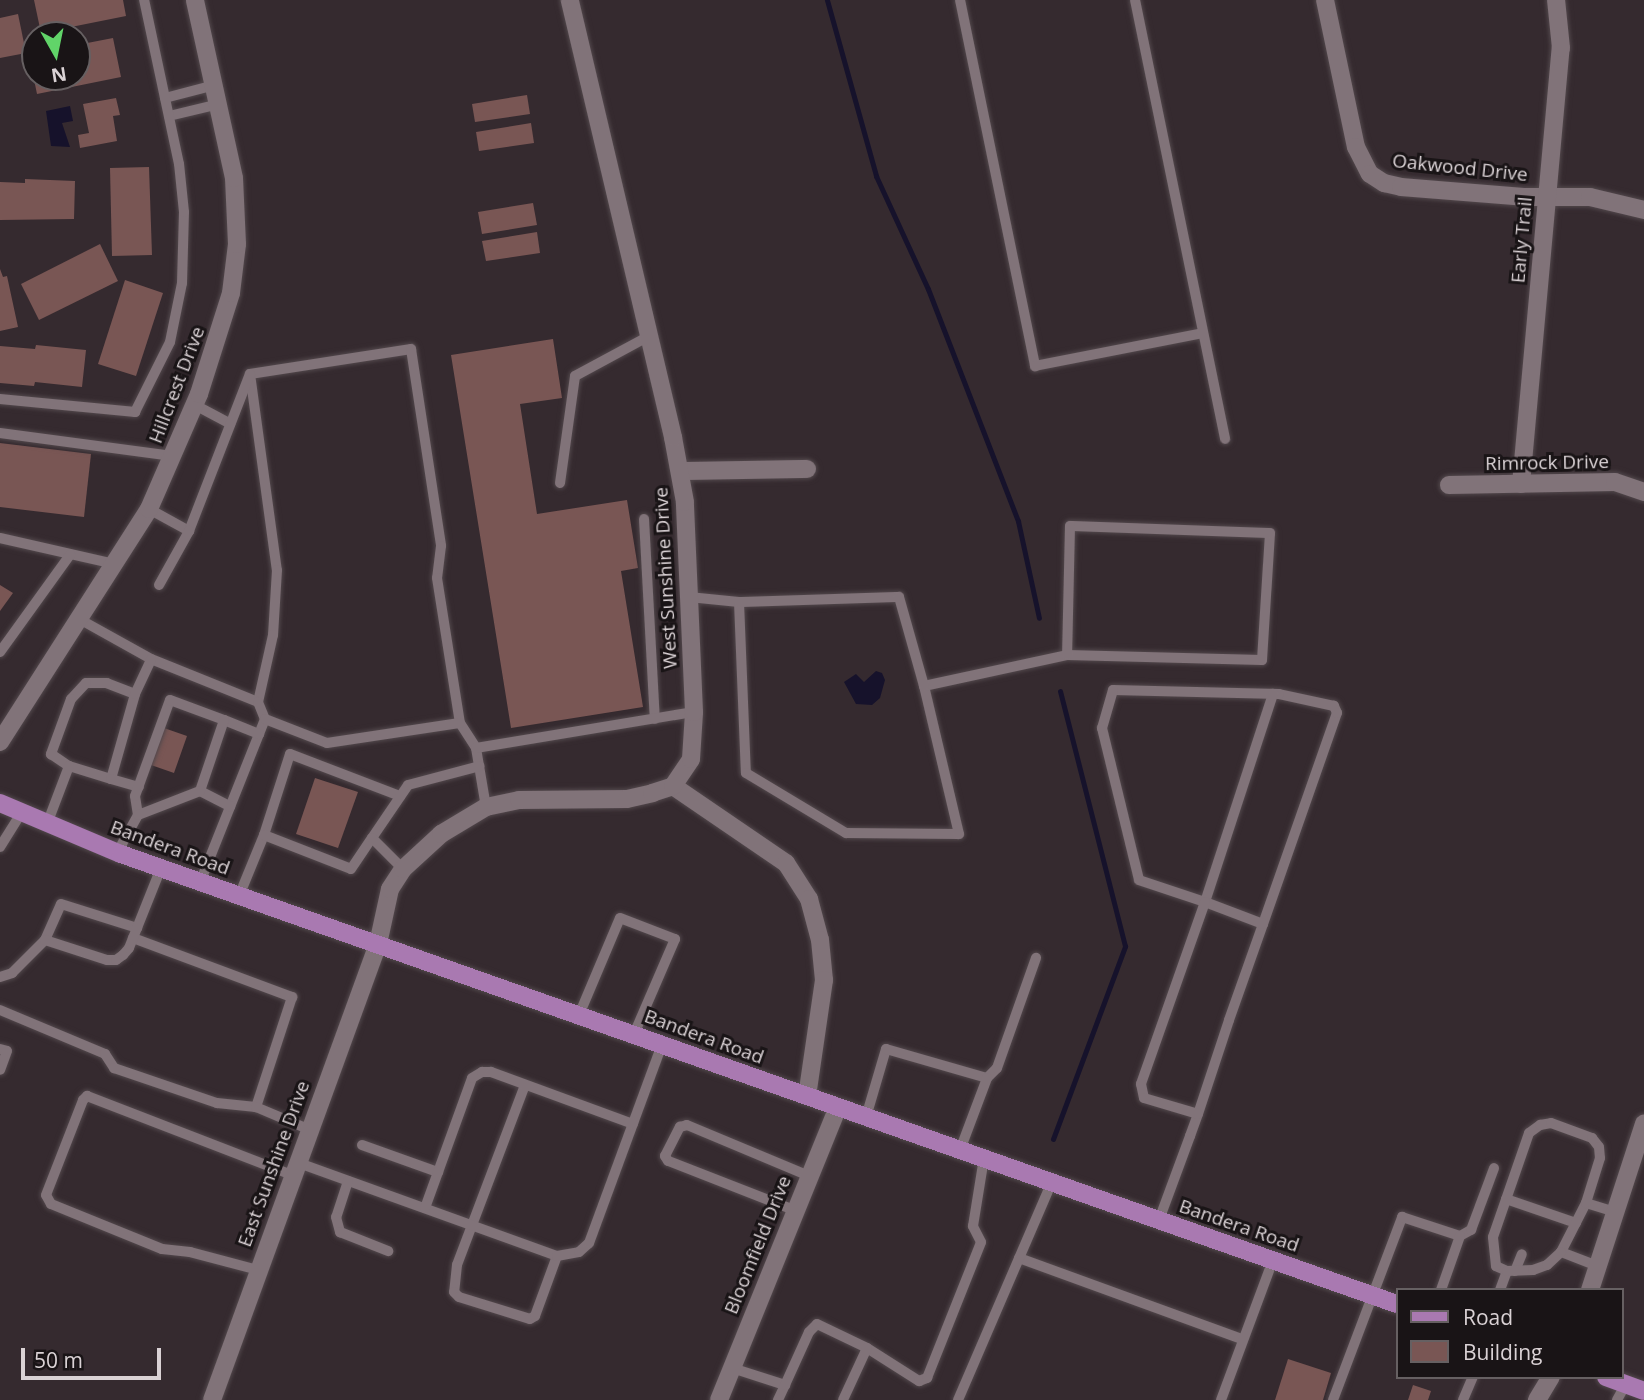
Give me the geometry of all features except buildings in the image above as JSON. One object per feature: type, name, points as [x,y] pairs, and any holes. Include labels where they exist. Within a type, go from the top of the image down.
[{"type":"main road","name":"Bandera Road","points":[[0,803],[117,853],[1396,1304]]},
{"type":"main road","points":[[1608,1379],[1621,1392],[1644,1391]]},
{"type":"street","name":"Hillcrest Drive","points":[[0,742],[81,620],[149,509],[195,405],[231,293],[237,244],[234,178],[216,85],[195,0]]},
{"type":"street","name":"West Sunshine Drive","points":[[570,0],[685,502],[694,712],[691,759],[673,786]]},
{"type":"street","name":"Oakwood Drive","points":[[1325,0],[1356,147],[1370,174],[1384,183],[1401,187],[1524,197],[1611,200],[1644,210]]},
{"type":"street","name":"Early Trail","points":[[1521,484],[1561,48],[1556,0]]},
{"type":"street","points":[[680,471],[807,469]]},
{"type":"street","name":"Rimrock Drive","points":[[1449,485],[1615,482],[1644,492]]},
{"type":"street","points":[[377,944],[390,889],[403,869],[440,834],[486,807],[519,800],[627,799],[673,786],[786,863],[809,899],[820,940],[824,980],[807,1096]]},
{"type":"street","name":"East Sunshine Drive","points":[[212,1400],[377,944]]},
{"type":"street","name":"Bloomfield Drive","points":[[719,1400],[838,1107]]},
{"type":"street","points":[[1591,1288],[1600,1267],[1613,1211],[1640,1145],[1644,1124]]},
{"type":"street","points":[[1537,1400],[1550,1379]]},
{"type":"lane","points":[[0,399],[135,412],[170,342],[182,283],[184,212],[179,164],[144,0]]},
{"type":"lane","points":[[960,0],[1035,366],[1203,333]]},
{"type":"lane","points":[[1135,0],[1225,439]]},
{"type":"lane","points":[[165,98],[216,85]]},
{"type":"lane","points":[[169,116],[219,104]]},
{"type":"lane","points":[[560,483],[575,376],[649,336]]},
{"type":"lane","points":[[250,374],[411,349],[441,546],[437,578],[460,723],[476,748],[486,807]]},
{"type":"lane","points":[[159,585],[189,531],[250,374]]},
{"type":"lane","points":[[200,882],[265,719],[258,702],[273,635],[277,570],[250,374]]},
{"type":"lane","points":[[195,405],[230,424]]},
{"type":"lane","points":[[0,433],[172,456]]},
{"type":"lane","points":[[149,509],[189,531]]},
{"type":"lane","points":[[644,519],[655,719]]},
{"type":"lane","points":[[925,686],[1067,655],[1262,660],[1270,533],[1070,526],[1067,655]]},
{"type":"lane","points":[[0,538],[114,564]]},
{"type":"lane","points":[[0,652],[70,555]]},
{"type":"lane","points":[[689,597],[739,602],[899,597],[925,686],[959,834],[846,833],[747,773],[739,602]]},
{"type":"lane","points":[[81,620],[151,659],[258,702]]},
{"type":"lane","points":[[111,779],[135,694],[151,659]]},
{"type":"lane","points":[[135,694],[107,683],[86,684],[71,699],[51,754],[69,766],[139,787]]},
{"type":"lane","points":[[1159,1220],[1198,1114],[1264,924],[1337,713],[1334,706],[1273,694],[1113,690],[1102,728],[1139,880],[1264,924]]},
{"type":"lane","points":[[1198,1114],[1144,1098],[1142,1084],[1273,694]]},
{"type":"lane","points":[[117,853],[138,815],[135,796],[170,700],[259,734]]},
{"type":"lane","points":[[476,748],[694,712]]},
{"type":"lane","points":[[265,719],[327,743],[460,723]]},
{"type":"lane","points":[[200,791],[223,720]]},
{"type":"lane","points":[[239,896],[264,835],[290,754],[400,796]]},
{"type":"lane","points":[[47,824],[69,766]]},
{"type":"lane","points":[[264,835],[351,869],[408,785],[480,766]]},
{"type":"lane","points":[[138,815],[200,791],[230,806]]},
{"type":"lane","points":[[0,847],[21,813]]},
{"type":"lane","points":[[372,838],[403,869]]},
{"type":"lane","points":[[45,940],[82,953],[116,960],[129,948],[161,868]]},
{"type":"lane","points":[[0,977],[12,973],[45,940],[61,904],[137,928]]},
{"type":"lane","points":[[579,1015],[620,918],[675,939],[634,1034]]},
{"type":"lane","points":[[133,938],[292,997],[256,1107]]},
{"type":"lane","points":[[960,1150],[987,1078],[998,1068],[1036,958]]},
{"type":"lane","points":[[0,1010],[105,1054],[114,1068],[217,1103],[256,1107],[308,1129]]},
{"type":"lane","points":[[258,1270],[190,1252],[162,1249],[51,1204],[46,1195],[83,1100],[87,1096],[294,1168],[348,1181],[557,1256],[579,1252],[589,1243],[662,1045]]},
{"type":"lane","points":[[0,1049],[7,1051],[0,1070]]},
{"type":"lane","points":[[866,1117],[886,1049],[987,1078]]},
{"type":"lane","points":[[425,1208],[472,1079],[482,1072],[491,1072],[634,1124]]},
{"type":"lane","points":[[525,1085],[472,1225],[453,1281],[454,1293],[530,1319],[535,1316],[557,1256]]},
{"type":"lane","points":[[1550,1123],[1592,1138],[1599,1147],[1600,1158],[1586,1203],[1560,1252],[1546,1265],[1511,1271],[1496,1266],[1493,1237],[1506,1199],[1529,1133],[1540,1125],[1550,1123]]},
{"type":"lane","points":[[794,1210],[668,1161],[665,1156],[680,1127],[687,1125],[809,1176]]},
{"type":"lane","points":[[362,1145],[438,1172]]},
{"type":"lane","points":[[778,1400],[809,1332],[817,1324],[867,1348],[919,1381],[927,1378],[981,1242],[973,1226],[984,1158]]},
{"type":"lane","points":[[1442,1288],[1460,1236],[1471,1230],[1494,1167]]},
{"type":"lane","points":[[348,1181],[336,1217],[340,1232],[388,1251]]},
{"type":"lane","points":[[958,1400],[1052,1182]]},
{"type":"lane","points":[[1506,1199],[1536,1214],[1576,1223]]},
{"type":"lane","points":[[1586,1203],[1613,1211]]},
{"type":"lane","points":[[1333,1400],[1402,1217],[1460,1236]]},
{"type":"lane","points":[[1560,1252],[1600,1267]]},
{"type":"lane","points":[[1501,1288],[1522,1254]]},
{"type":"lane","points":[[1019,1258],[1242,1339]]},
{"type":"lane","points":[[1221,1400],[1273,1260]]},
{"type":"lane","points":[[843,1400],[867,1348]]},
{"type":"lane","points":[[732,1368],[785,1385]]},
{"type":"lane","points":[[1464,1400],[1472,1379]]},
{"type":"shaded area","points":[[70,106],[73,121],[62,123],[70,147],[51,146],[46,111]]},
{"type":"shaded area","points":[[876,671],[882,673],[885,680],[880,698],[872,705],[856,704],[844,682],[856,674],[864,682]]},
{"type":"waterway","points":[[827,0],[876,176],[928,289],[1018,521],[1039,618]]},
{"type":"waterway","points":[[1053,1139],[1125,946],[1060,691]]}]
